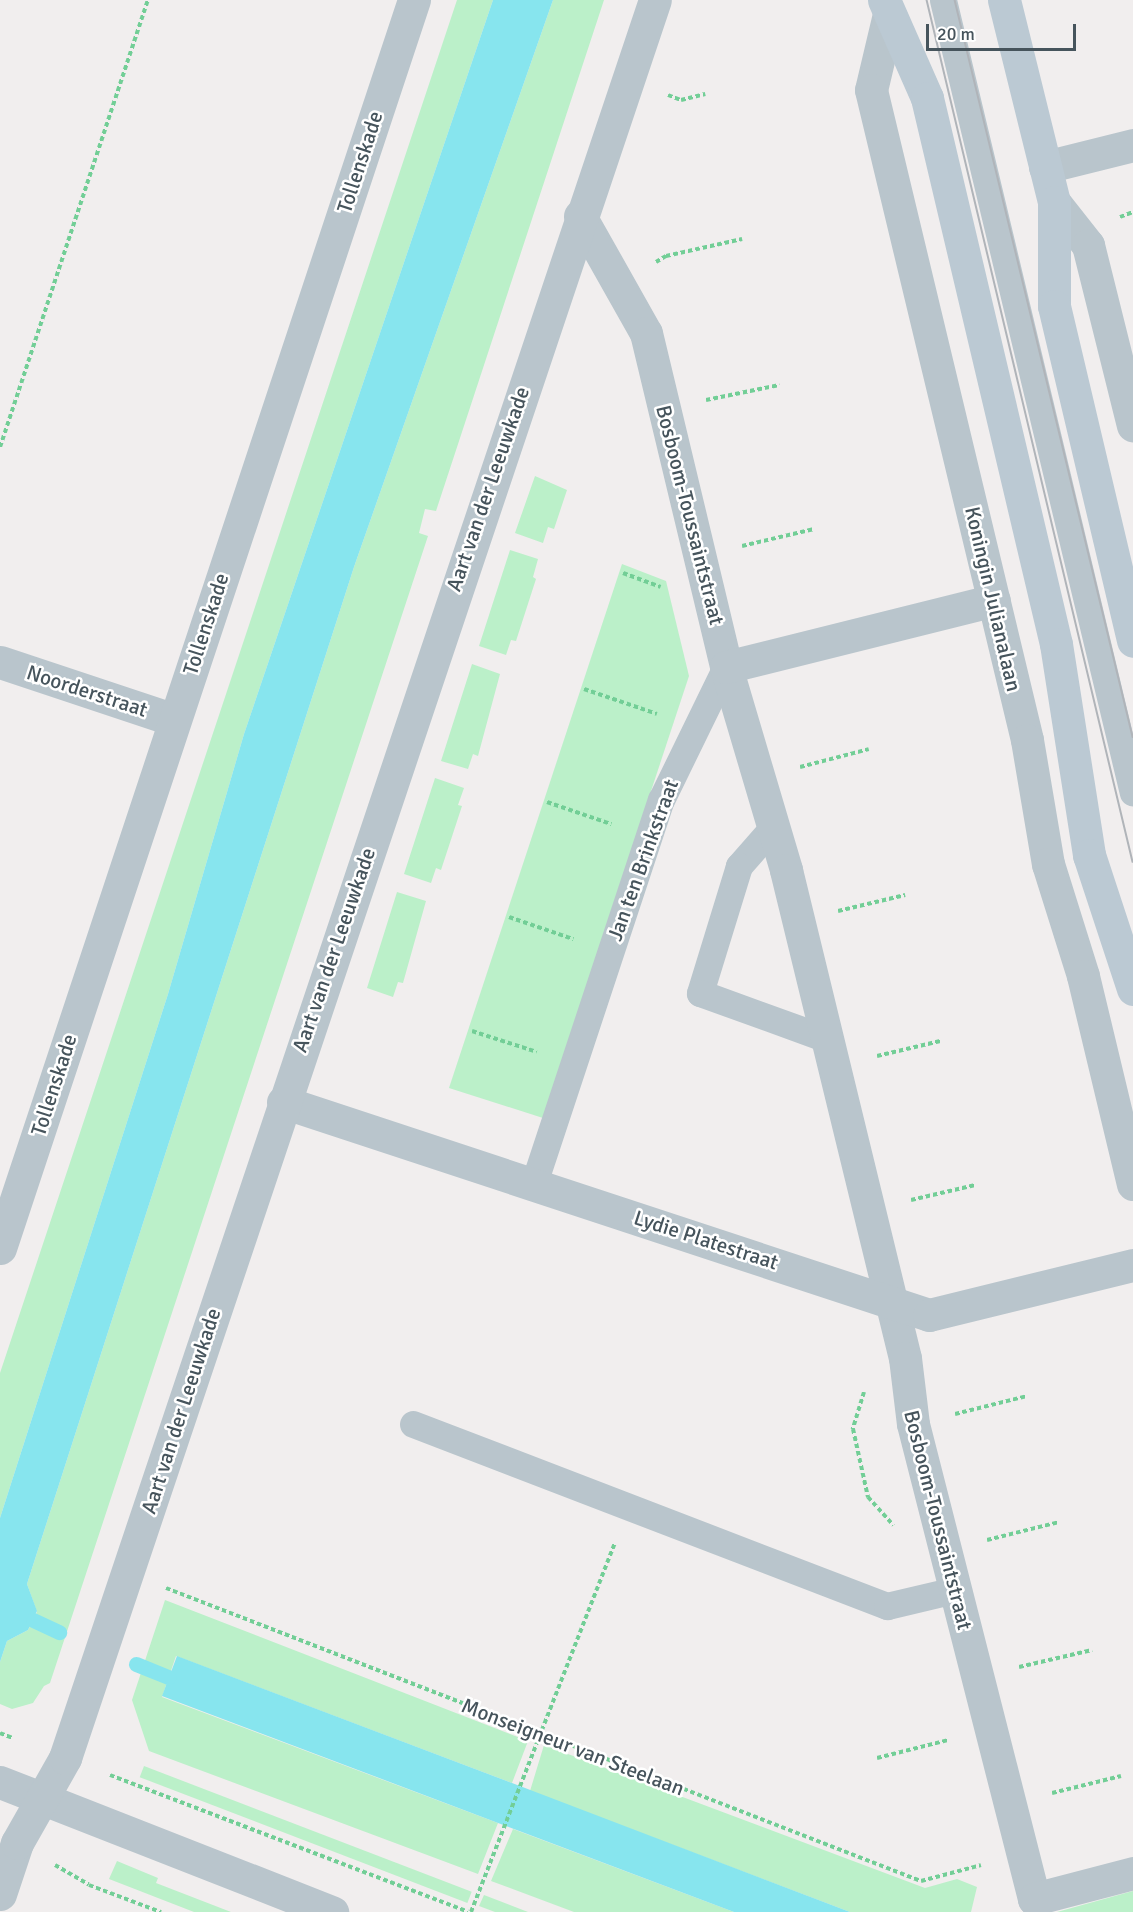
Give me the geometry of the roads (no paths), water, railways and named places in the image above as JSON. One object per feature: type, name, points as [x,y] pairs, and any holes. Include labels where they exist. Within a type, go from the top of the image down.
[{"type":"main road","points":[[1005,0],[1054,202],[1054,306],[1133,642]]},
{"type":"main road","name":"Koningin Julianalaan","points":[[887,7],[927,98],[1056,644],[1089,855],[1133,989]]},
{"type":"street","name":"Tollenskade","points":[[0,1248],[414,0]]},
{"type":"street","name":"Aart van der Leeuwkade","points":[[0,1894],[17,1843],[45,1799],[65,1758],[579,216],[655,0]]},
{"type":"street","name":"Koningin Julianalaan","points":[[887,7],[871,90],[1027,740],[1048,864],[1083,976],[1133,1184]]},
{"type":"street","points":[[1046,167],[1133,145]]},
{"type":"street","points":[[1054,202],[1088,245],[1133,424]]},
{"type":"street","name":"Bosboom-Toussaintstraat","points":[[579,216],[646,333],[726,668],[773,826],[798,921],[905,1358],[913,1424],[1034,1899],[1133,1874]]},
{"type":"street","points":[[726,668],[994,600]]},
{"type":"street","name":"Noorderstraat","points":[[0,662],[174,720]]},
{"type":"street","name":"Lydie Platestraat","points":[[283,1102],[892,1305],[929,1315],[1133,1265]]},
{"type":"street","points":[[0,1782],[332,1912]]},
{"type":"lane","points":[[942,0],[1133,793]]},
{"type":"lane","name":"Jan ten Brinkstraat","points":[[534,1184],[661,800],[726,668]]},
{"type":"lane","points":[[773,826],[739,867],[700,993],[830,1052]]},
{"type":"lane","points":[[413,1424],[887,1606],[954,1590]]},
{"type":"water","points":[[493,0],[553,0],[354,567],[27,1584],[37,1611],[28,1630],[7,1641],[0,1662],[0,1518],[168,994],[244,734]]},
{"type":"water","points":[[177,1656],[850,1912],[734,1912],[162,1696]]},
{"type":"waterway","points":[[33,1620],[59,1632]]},
{"type":"waterway","points":[[136,1664],[169,1677]]},
{"type":"tram line","points":[[927,0],[1133,862]]},
{"type":"tram line","points":[[955,0],[1133,737]]}]
